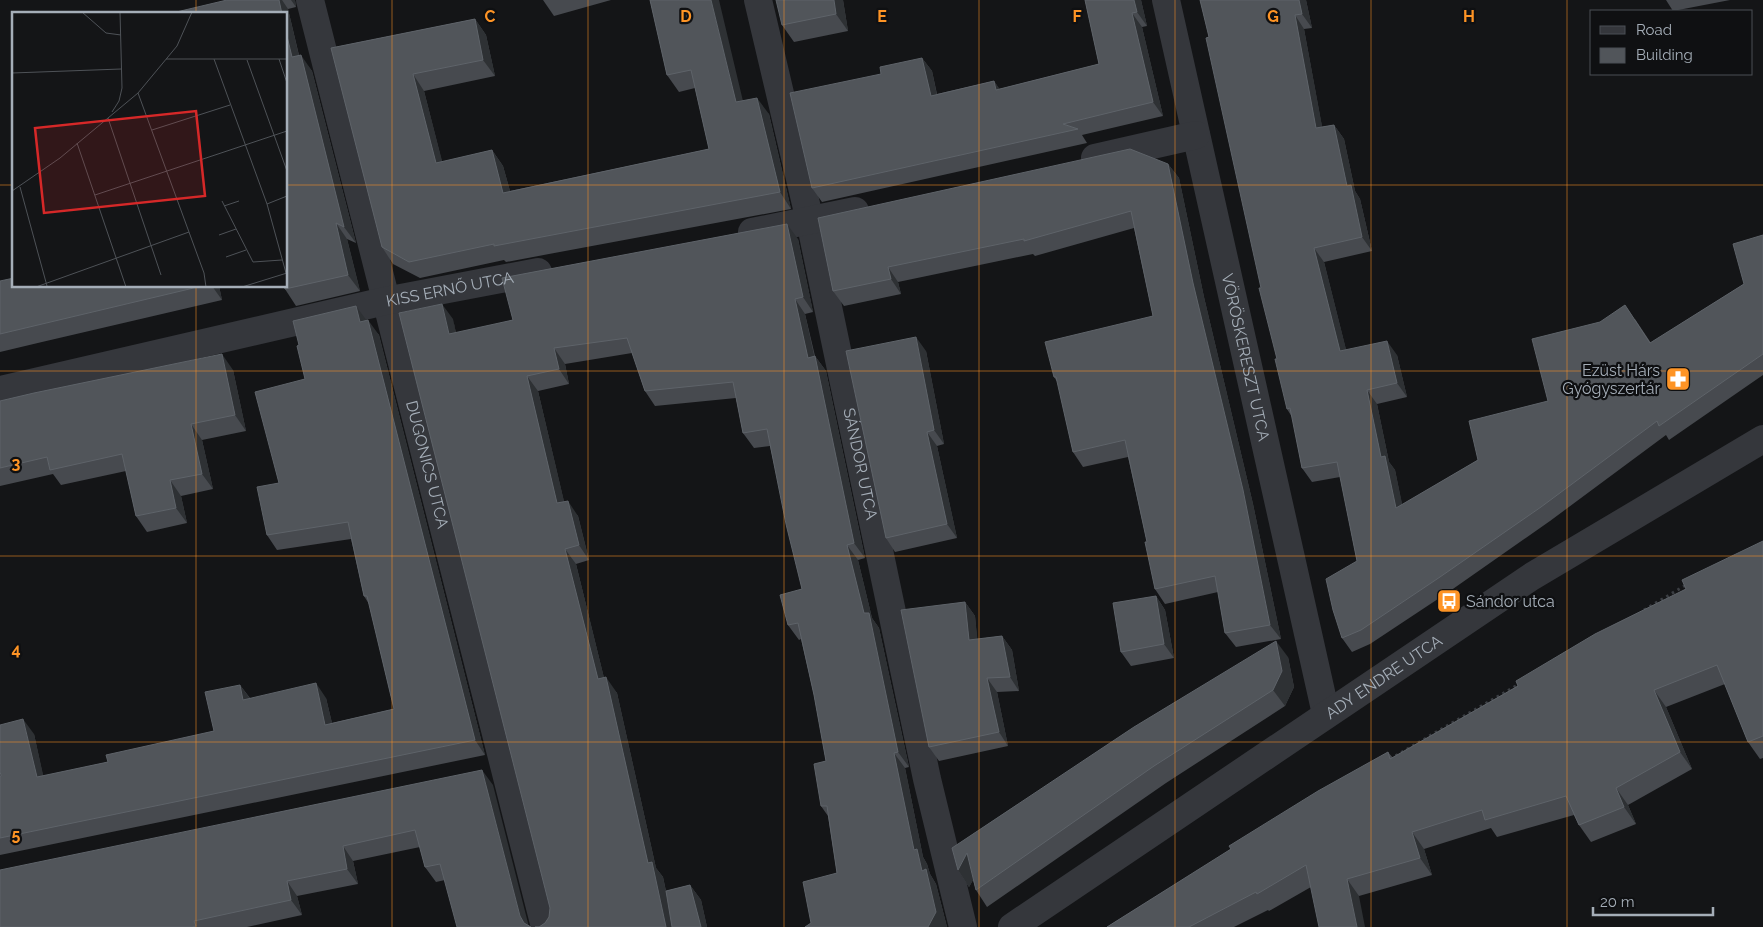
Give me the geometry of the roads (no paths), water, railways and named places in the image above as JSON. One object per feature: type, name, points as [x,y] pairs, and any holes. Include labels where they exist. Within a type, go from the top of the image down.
[{"type":"street","name":"DUGONICS UTCA","points":[[310,0],[385,301],[495,769],[545,927]]},
{"type":"street","name":"SÁNDOR UTCA","points":[[758,0],[810,221],[925,769],[963,927]]},
{"type":"street","name":"VÖRÖSKERESZT UTCA","points":[[1166,0],[1326,714]]},
{"type":"street","points":[[1070,163],[1196,135]]},
{"type":"street","points":[[723,237],[878,206]]},
{"type":"street","name":"KISS ERNŐ UTCA","points":[[0,390],[385,301],[559,268]]},
{"type":"street","name":"ADY ENDRE UTCA","points":[[1012,927],[1531,577],[1763,439]]},
{"type":"place","name":"Ezüst Hárs Gyógyszertár","points":[[1678,379]]},
{"type":"place","name":"Sándor utca","points":[[1449,601]]}]
